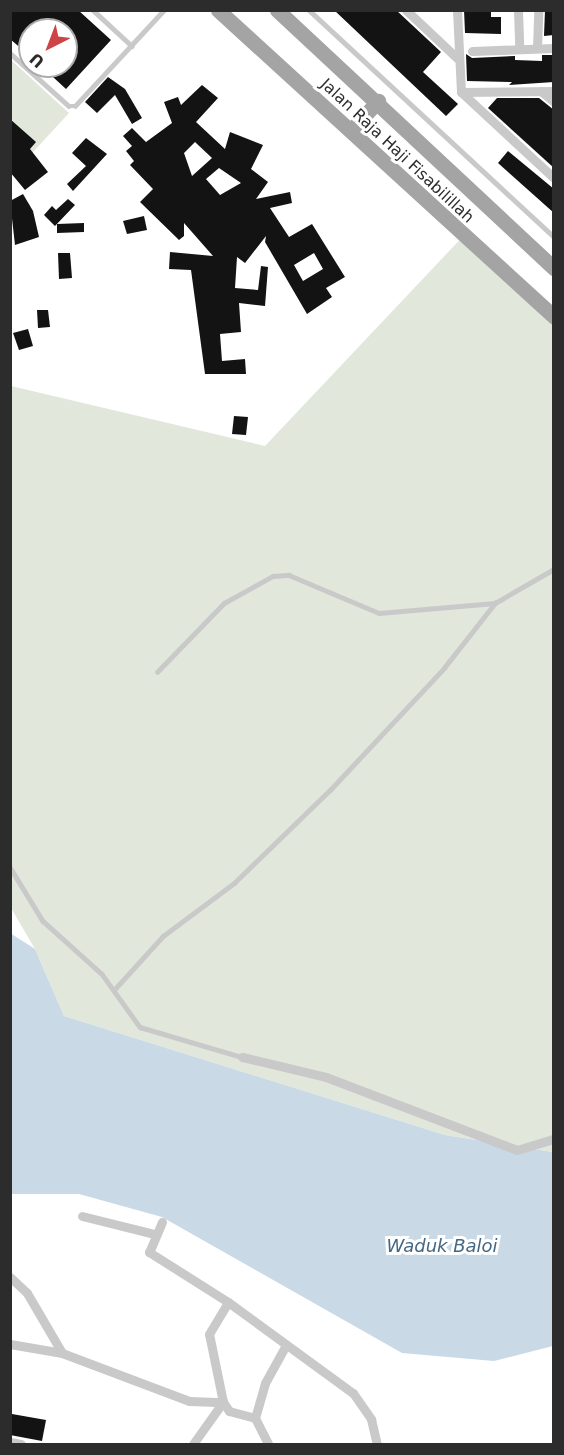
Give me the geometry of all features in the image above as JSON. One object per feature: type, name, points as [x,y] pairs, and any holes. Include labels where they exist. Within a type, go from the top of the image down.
[{"type":"main road","name":"Jalan Raja Haji Fisabilillah","points":[[218,10],[554,317]]},
{"type":"main road","name":"Jalan Raja Haji Fisabilillah","points":[[277,10],[378,101],[554,268]]},
{"type":"main road","points":[[351,130],[378,101]]},
{"type":"street","points":[[406,10],[457,58]]},
{"type":"street","points":[[457,10],[457,58],[461,92],[554,178]]},
{"type":"street","points":[[518,10],[519,48]]},
{"type":"street","points":[[537,48],[538,10]]},
{"type":"street","points":[[518,22],[537,24]]},
{"type":"street","points":[[472,51],[554,48]]},
{"type":"street","points":[[541,90],[554,102]]},
{"type":"street","points":[[461,92],[554,91]]},
{"type":"street","points":[[242,1057],[326,1077],[517,1150],[554,1139]]},
{"type":"street","points":[[82,1216],[155,1234]]},
{"type":"street","points":[[162,1222],[148,1248],[152,1255],[228,1302],[359,1399],[370,1419],[377,1444]]},
{"type":"street","points":[[10,1276],[27,1293],[62,1353]]},
{"type":"street","points":[[228,1302],[208,1334],[223,1402],[229,1411],[255,1418]]},
{"type":"street","points":[[10,1344],[62,1353],[189,1401],[223,1402]]},
{"type":"street","points":[[268,1444],[255,1418],[265,1383],[286,1345]]},
{"type":"street","points":[[193,1444],[223,1402]]},
{"type":"street","points":[[10,1442],[21,1444]]},
{"type":"lane","points":[[93,10],[132,46]]},
{"type":"lane","points":[[10,53],[73,106],[164,10]]},
{"type":"lane","points":[[309,10],[554,237]]},
{"type":"lane","points":[[114,990],[163,936],[234,883],[330,790],[444,668],[495,603],[554,570]]},
{"type":"lane","points":[[157,672],[224,603],[273,576],[289,575],[379,614],[495,603]]},
{"type":"lane","points":[[10,867],[43,921],[102,974],[140,1028],[242,1057]]},
{"type":"shaded area","points":[[10,59],[18,66],[18,78],[31,78],[69,113],[10,176]]},
{"type":"shaded area","points":[[469,230],[553,308],[553,1152],[445,1135],[64,1016],[35,949],[11,908],[11,386],[265,446]]},
{"type":"water","name":"Waduk Baloi","points":[[10,933],[35,949],[64,1016],[445,1135],[553,1152],[553,1346],[494,1361],[402,1353],[162,1217],[79,1194],[11,1194]]},
{"type":"building","points":[[10,10],[78,10],[111,40],[78,76],[78,18],[18,18],[18,46],[10,39]]},
{"type":"building","points":[[334,10],[396,10],[441,52],[423,72],[458,104],[446,116]]},
{"type":"building","points":[[464,10],[491,10],[491,17],[501,17],[501,34],[465,33]]},
{"type":"building","points":[[545,10],[554,10],[554,35],[544,36]]},
{"type":"building","points":[[466,54],[472,58],[515,56],[515,60],[542,61],[542,55],[554,55],[554,82],[509,85],[512,82],[467,81]]},
{"type":"building","points":[[108,77],[125,89],[142,118],[132,124],[115,95],[97,113],[85,102]]},
{"type":"building","points":[[54,78],[76,78],[66,89]]},
{"type":"building","points":[[202,85],[218,98],[196,122],[225,149],[230,132],[263,145],[251,169],[268,182],[256,199],[290,192],[292,203],[270,208],[289,237],[312,224],[345,277],[326,288],[332,297],[307,314],[265,242],[266,236],[245,263],[237,257],[235,288],[258,290],[261,266],[268,267],[265,306],[239,303],[241,332],[220,334],[222,361],[245,359],[246,374],[205,374],[191,270],[169,269],[170,252],[213,256],[184,223],[184,236],[179,240],[140,202],[153,189],[130,165],[134,161],[126,151],[132,146],[123,136],[132,128],[146,142],[172,123],[164,102],[178,97],[181,105]],"holes":[[[195,142],[212,158],[192,176],[184,153]],[[219,168],[241,183],[220,195],[206,179]],[[314,253],[323,269],[303,281],[294,265]]]},
{"type":"building","points":[[497,98],[539,98],[554,110],[554,168],[488,108]]},
{"type":"building","points":[[10,119],[36,142],[30,149],[48,172],[25,190],[10,172]]},
{"type":"building","points":[[86,138],[107,154],[73,191],[67,184],[86,166],[72,153]]},
{"type":"building","points":[[508,151],[554,189],[554,213],[498,163]]},
{"type":"building","points":[[23,194],[33,211],[39,237],[15,245],[10,201]]},
{"type":"building","points":[[68,199],[75,205],[55,226],[44,215],[52,206],[56,210]]},
{"type":"building","points":[[144,216],[147,230],[127,234],[123,221]]},
{"type":"building","points":[[84,223],[84,232],[57,233],[57,224]]},
{"type":"building","points":[[58,253],[70,253],[72,278],[59,279]]},
{"type":"building","points":[[37,310],[48,310],[50,327],[38,328]]},
{"type":"building","points":[[28,329],[33,346],[19,350],[13,333]]},
{"type":"building","points":[[234,416],[248,417],[246,435],[232,434]]},
{"type":"building","points":[[12,1414],[46,1420],[42,1441],[10,1435]]}]
